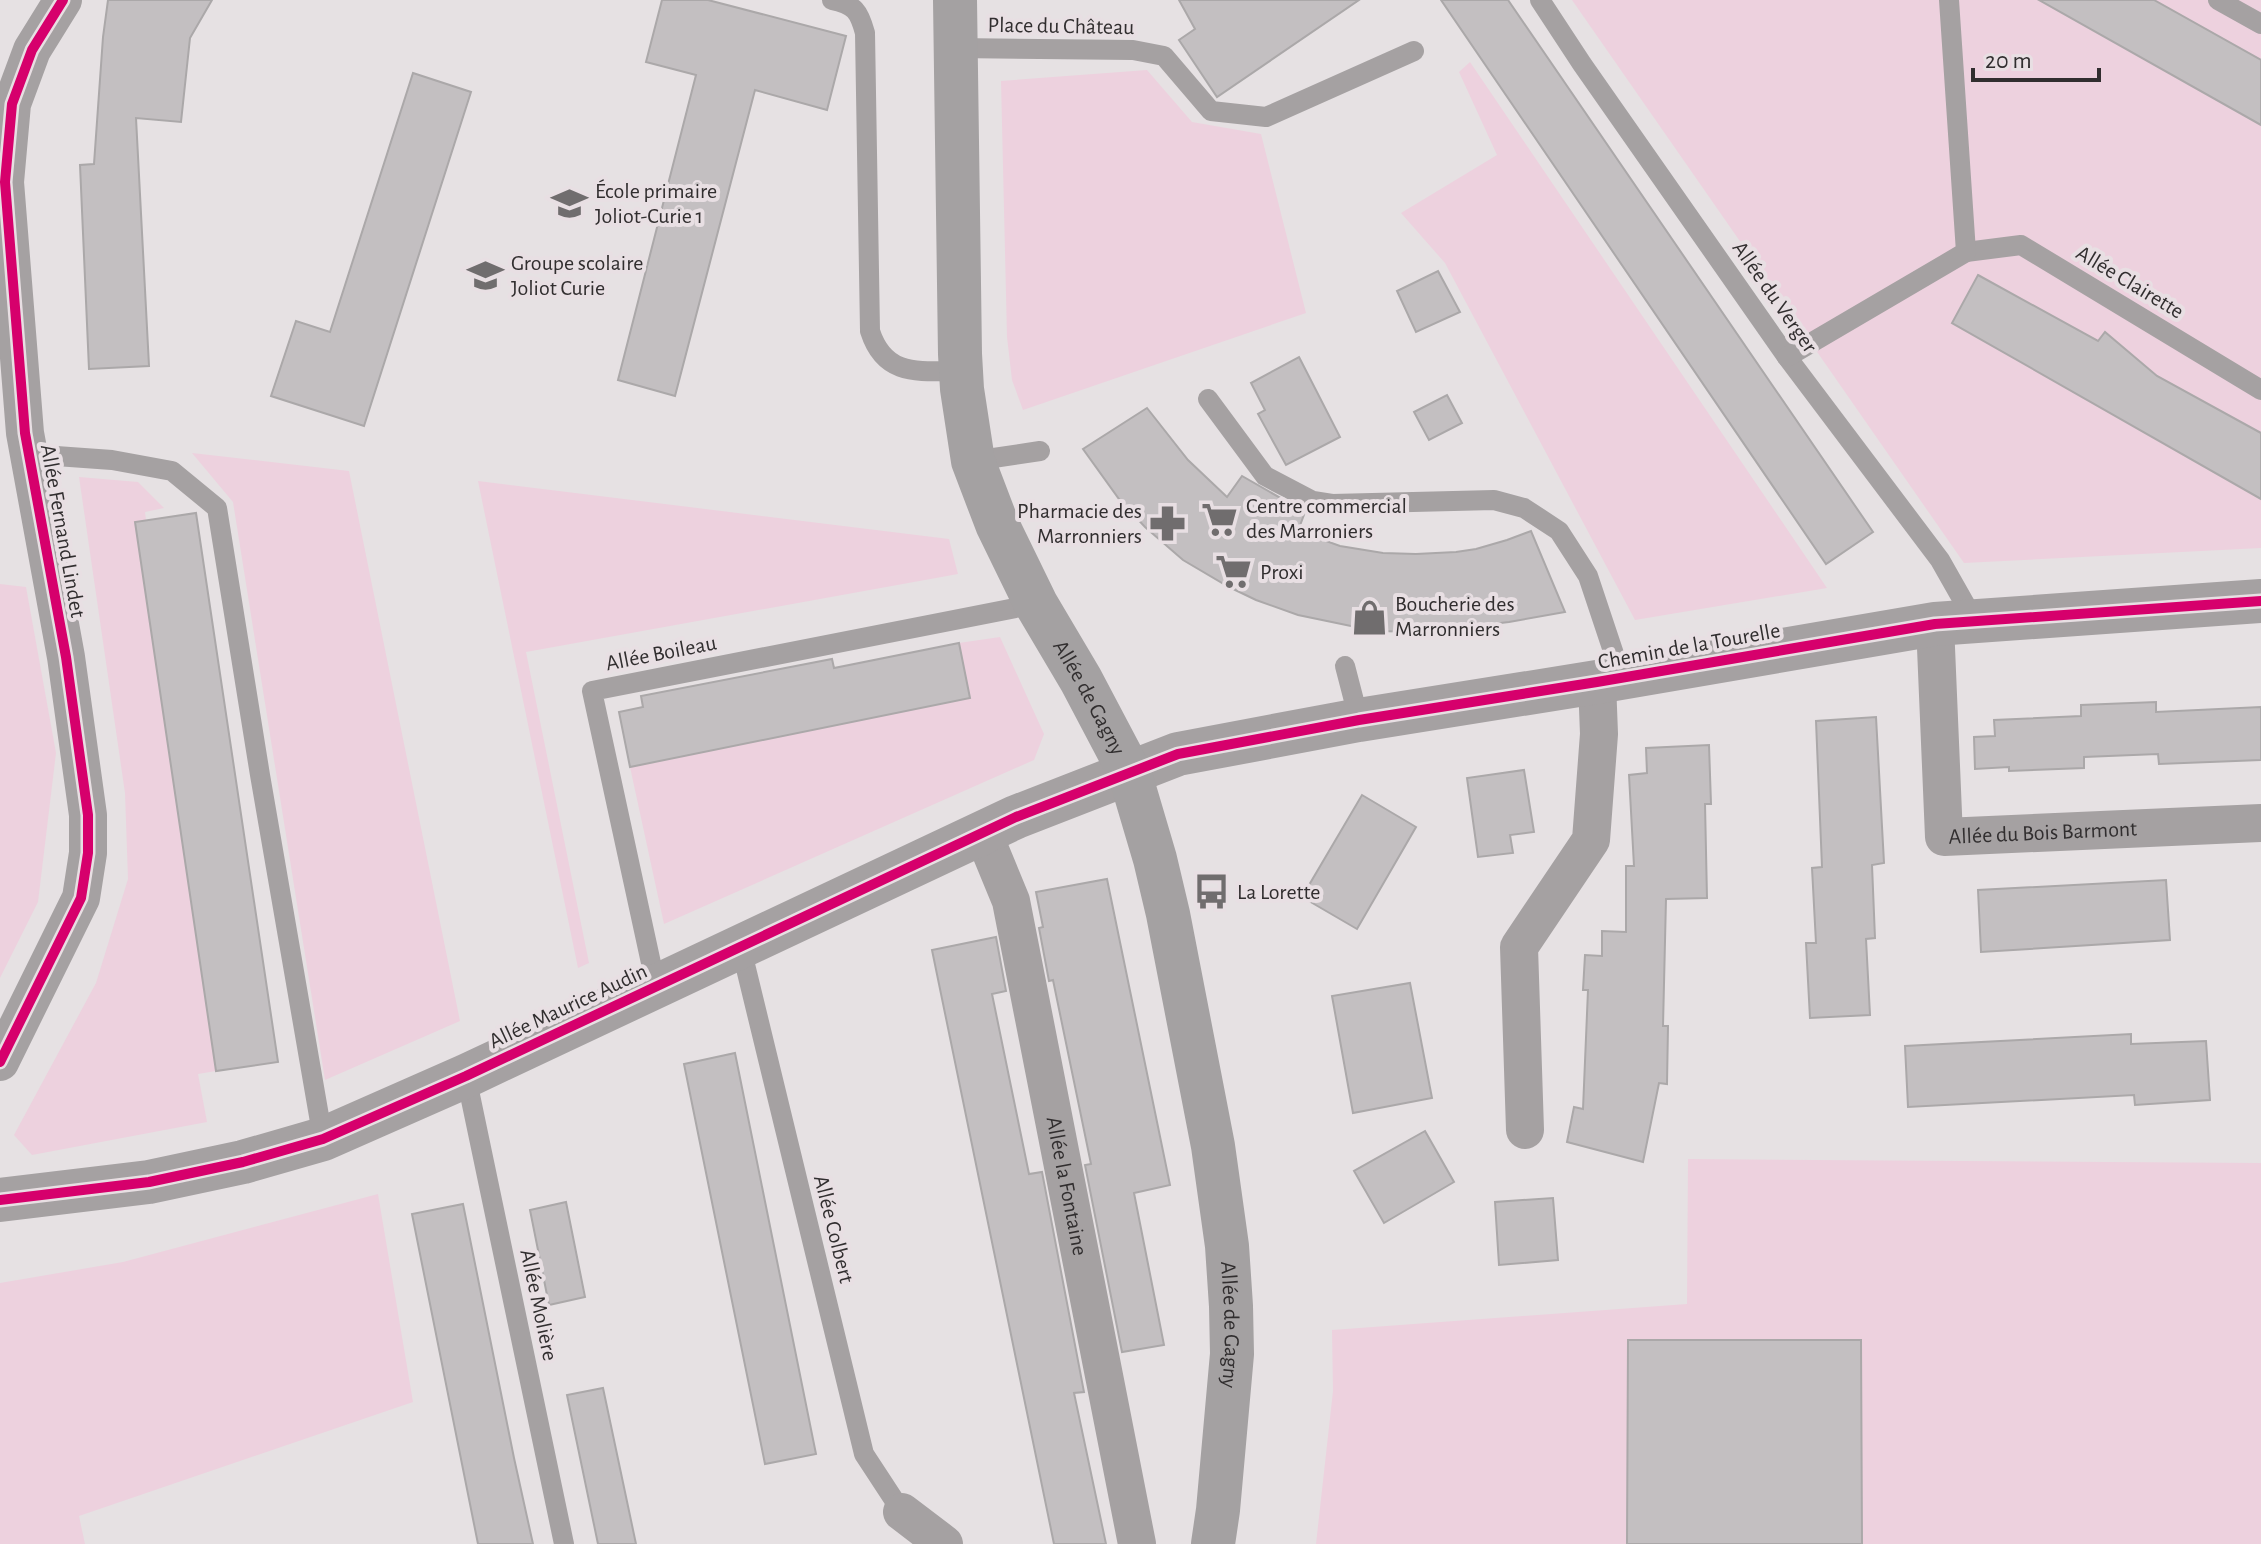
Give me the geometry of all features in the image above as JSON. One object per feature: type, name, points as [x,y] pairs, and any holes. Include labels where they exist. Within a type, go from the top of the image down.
[{"type":"main road","name":"Allée de Gagny","points":[[955,0],[961,371],[973,461],[997,524],[1036,604],[1129,771],[1168,914],[1213,1146],[1227,1246],[1232,1354],[1213,1544]]},
{"type":"street","name":"Allée Fernand Lindet","points":[[0,1062],[81,898],[88,853],[88,815],[66,657],[28,454],[5,182],[12,104],[32,50],[63,0]]},
{"type":"street","name":"Chemin de la Tourelle","points":[[1129,771],[1178,754],[1359,720],[1954,622],[2261,601]]},
{"type":"street","name":"Allée du Bois Barmont","points":[[1954,622],[1944,837],[2261,823]]},
{"type":"street","points":[[1525,1130],[1519,947],[1591,840],[1599,734],[1610,680]]},
{"type":"street","name":"Allée Maurice Audin","points":[[0,1200],[149,1182],[243,1162],[323,1139],[466,1076],[1016,817],[1129,771]]},
{"type":"street","name":"Allée la Fontaine","points":[[983,833],[1011,901],[1137,1544]]},
{"type":"street","points":[[902,1512],[944,1544]]},
{"type":"lane","points":[[832,0],[849,4],[861,17],[865,33],[870,331],[874,345],[888,360],[906,371],[961,371]]},
{"type":"lane","name":"Allée du Verger","points":[[1540,0],[1787,357],[1932,549],[1954,622]]},
{"type":"lane","points":[[1787,357],[1966,252],[1949,0]]},
{"type":"lane","points":[[2218,0],[2261,24]]},
{"type":"lane","name":"Place du Château","points":[[955,48],[1133,50],[1164,56],[1211,111],[1266,117],[1414,51]]},
{"type":"lane","name":"Allée Clairette","points":[[1966,252],[2021,245],[2261,390]]},
{"type":"lane","points":[[1208,399],[1265,476],[1313,501],[1332,504],[1494,500],[1524,508],[1559,531],[1588,576],[1610,680]]},
{"type":"lane","points":[[973,461],[1040,451]]},
{"type":"lane","points":[[28,454],[112,460],[172,471],[217,508],[323,1139]]},
{"type":"lane","name":"Allée Boileau","points":[[656,986],[592,691],[1036,604]]},
{"type":"lane","points":[[1345,666],[1359,720]]},
{"type":"lane","name":"Allée Colbert","points":[[741,948],[864,1454],[902,1512]]},
{"type":"lane","name":"Allée Molière","points":[[466,1076],[564,1544]]},
{"type":"shaded area","points":[[1572,0],[2261,0],[2261,548],[1964,563]]},
{"type":"shaded area","points":[[1470,62],[1827,588],[1635,620],[1445,263],[1401,213],[1497,155],[1459,72]]},
{"type":"shaded area","points":[[1147,70],[1192,122],[1261,134],[1306,313],[1023,410],[1012,380],[1007,337],[1001,81]]},
{"type":"shaded area","points":[[192,453],[349,471],[460,1021],[325,1080],[233,502]]},
{"type":"shaded area","points":[[79,477],[138,482],[164,508],[145,512],[146,520],[135,522],[216,1071],[198,1074],[207,1122],[32,1155],[14,1135],[96,983],[128,879],[125,793]]},
{"type":"shaded area","points":[[478,481],[949,539],[958,574],[526,652],[589,963],[578,968]]},
{"type":"shaded area","points":[[0,584],[26,587],[56,753],[38,902],[0,978]]},
{"type":"shaded area","points":[[1000,637],[1044,734],[1034,760],[664,924],[630,767],[969,698],[959,643]]},
{"type":"shaded area","points":[[1688,1159],[2261,1163],[2261,1544],[1316,1544],[1333,1391],[1332,1330],[1687,1304]]},
{"type":"shaded area","points":[[378,1194],[413,1402],[79,1516],[85,1544],[0,1544],[0,1283],[123,1262]]},
{"type":"building","points":[[108,0],[212,0],[190,38],[181,122],[136,118],[149,366],[89,369],[80,165],[94,164]]},
{"type":"building","points":[[662,0],[708,0],[846,36],[827,110],[755,90],[675,396],[618,380],[696,75],[646,62]]},
{"type":"building","points":[[1179,0],[1359,0],[1217,97],[1179,40],[1195,29]]},
{"type":"building","points":[[1441,0],[1508,0],[1873,532],[1826,564]]},
{"type":"building","points":[[2039,0],[2154,0],[2261,60],[2261,125]]},
{"type":"building","points":[[413,73],[471,92],[364,426],[271,396],[296,321],[330,332]]},
{"type":"building","points":[[1438,271],[1460,312],[1416,332],[1397,291]]},
{"type":"building","points":[[1978,275],[2098,341],[2105,332],[2157,376],[2261,433],[2261,499],[1952,323]]},
{"type":"building","points":[[1299,357],[1340,437],[1286,465],[1258,414],[1265,410],[1251,383]]},
{"type":"building","points":[[1447,395],[1462,423],[1429,440],[1414,412]]},
{"type":"building","name":"Centre commercial des Marroniers","points":[[1147,408],[1188,460],[1227,497],[1242,476],[1305,512],[1298,531],[1340,546],[1383,553],[1456,552],[1476,549],[1531,531],[1565,612],[1422,632],[1375,631],[1298,615],[1229,587],[1183,560],[1145,527],[1119,499],[1083,449]]},
{"type":"building","points":[[196,513],[278,1062],[216,1071],[135,522]]},
{"type":"building","points":[[959,643],[970,698],[630,767],[619,712],[643,707],[641,696],[832,659],[834,668]]},
{"type":"building","points":[[2156,702],[2156,712],[2261,707],[2261,760],[2159,764],[2158,754],[2084,757],[2084,768],[1975,769],[1974,737],[1995,736],[1994,720],[2081,716],[2081,705]]},
{"type":"building","points":[[1876,717],[1884,863],[1872,865],[1875,938],[1866,939],[1870,1015],[1810,1018],[1806,943],[1816,943],[1812,868],[1822,867],[1816,721]]},
{"type":"building","points":[[1709,745],[1711,804],[1705,804],[1707,898],[1666,899],[1663,1026],[1668,1026],[1667,1084],[1659,1083],[1643,1162],[1567,1142],[1574,1107],[1583,1109],[1588,990],[1583,990],[1585,955],[1602,956],[1602,931],[1626,932],[1626,866],[1634,866],[1629,775],[1647,773],[1646,748]]},
{"type":"building","points":[[1524,770],[1534,832],[1510,835],[1513,853],[1478,857],[1467,778]]},
{"type":"building","points":[[1362,795],[1416,827],[1357,929],[1302,897]]},
{"type":"building","points":[[1107,879],[1170,1185],[1134,1193],[1164,1345],[1122,1352],[1085,1165],[1091,1164],[1053,980],[1049,981],[1036,892]]},
{"type":"building","points":[[2166,880],[2170,940],[1981,952],[1978,890]]},
{"type":"building","points":[[996,937],[1006,991],[992,994],[1029,1174],[1042,1172],[1084,1392],[1074,1393],[1106,1544],[1054,1544],[932,950]]},
{"type":"building","points":[[1410,983],[1432,1098],[1353,1113],[1332,996]]},
{"type":"building","points":[[2131,1034],[2131,1044],[2206,1041],[2210,1100],[2135,1105],[2134,1095],[1908,1107],[1905,1046]]},
{"type":"building","points":[[735,1053],[816,1454],[765,1464],[684,1064]]},
{"type":"building","points":[[1425,1131],[1454,1182],[1384,1223],[1354,1171]]},
{"type":"building","points":[[1553,1198],[1558,1260],[1499,1265],[1495,1202]]},
{"type":"building","points":[[566,1202],[585,1297],[549,1305],[530,1210]]},
{"type":"building","points":[[463,1204],[533,1544],[478,1544],[412,1214]]},
{"type":"building","points":[[1628,1340],[1861,1340],[1862,1544],[1627,1544]]},
{"type":"building","points":[[603,1388],[636,1544],[598,1544],[567,1395]]},
{"type":"cycle path","points":[[0,1062],[81,898],[88,853],[88,815],[66,657],[25,433],[5,182],[12,104],[32,50],[63,0]]},
{"type":"cycle path","points":[[0,1200],[149,1182],[243,1162],[323,1139],[466,1076],[1016,817],[1178,754],[1359,720],[1935,624],[2261,601]]},
{"type":"place","name":"École primaire Joliot-Curie 1","points":[[569,204]]},
{"type":"place","name":"Groupe scolaire Joliot Curie","points":[[485,276]]},
{"type":"place","name":"Centre commercial des Marroniers","points":[[1220,519]]},
{"type":"place","name":"Pharmacie des Marronniers","points":[[1168,524]]},
{"type":"place","name":"Proxi","points":[[1234,572]]},
{"type":"place","name":"Boucherie des Marronniers","points":[[1369,617]]},
{"type":"place","name":"La Lorette","points":[[1211,892]]}]
